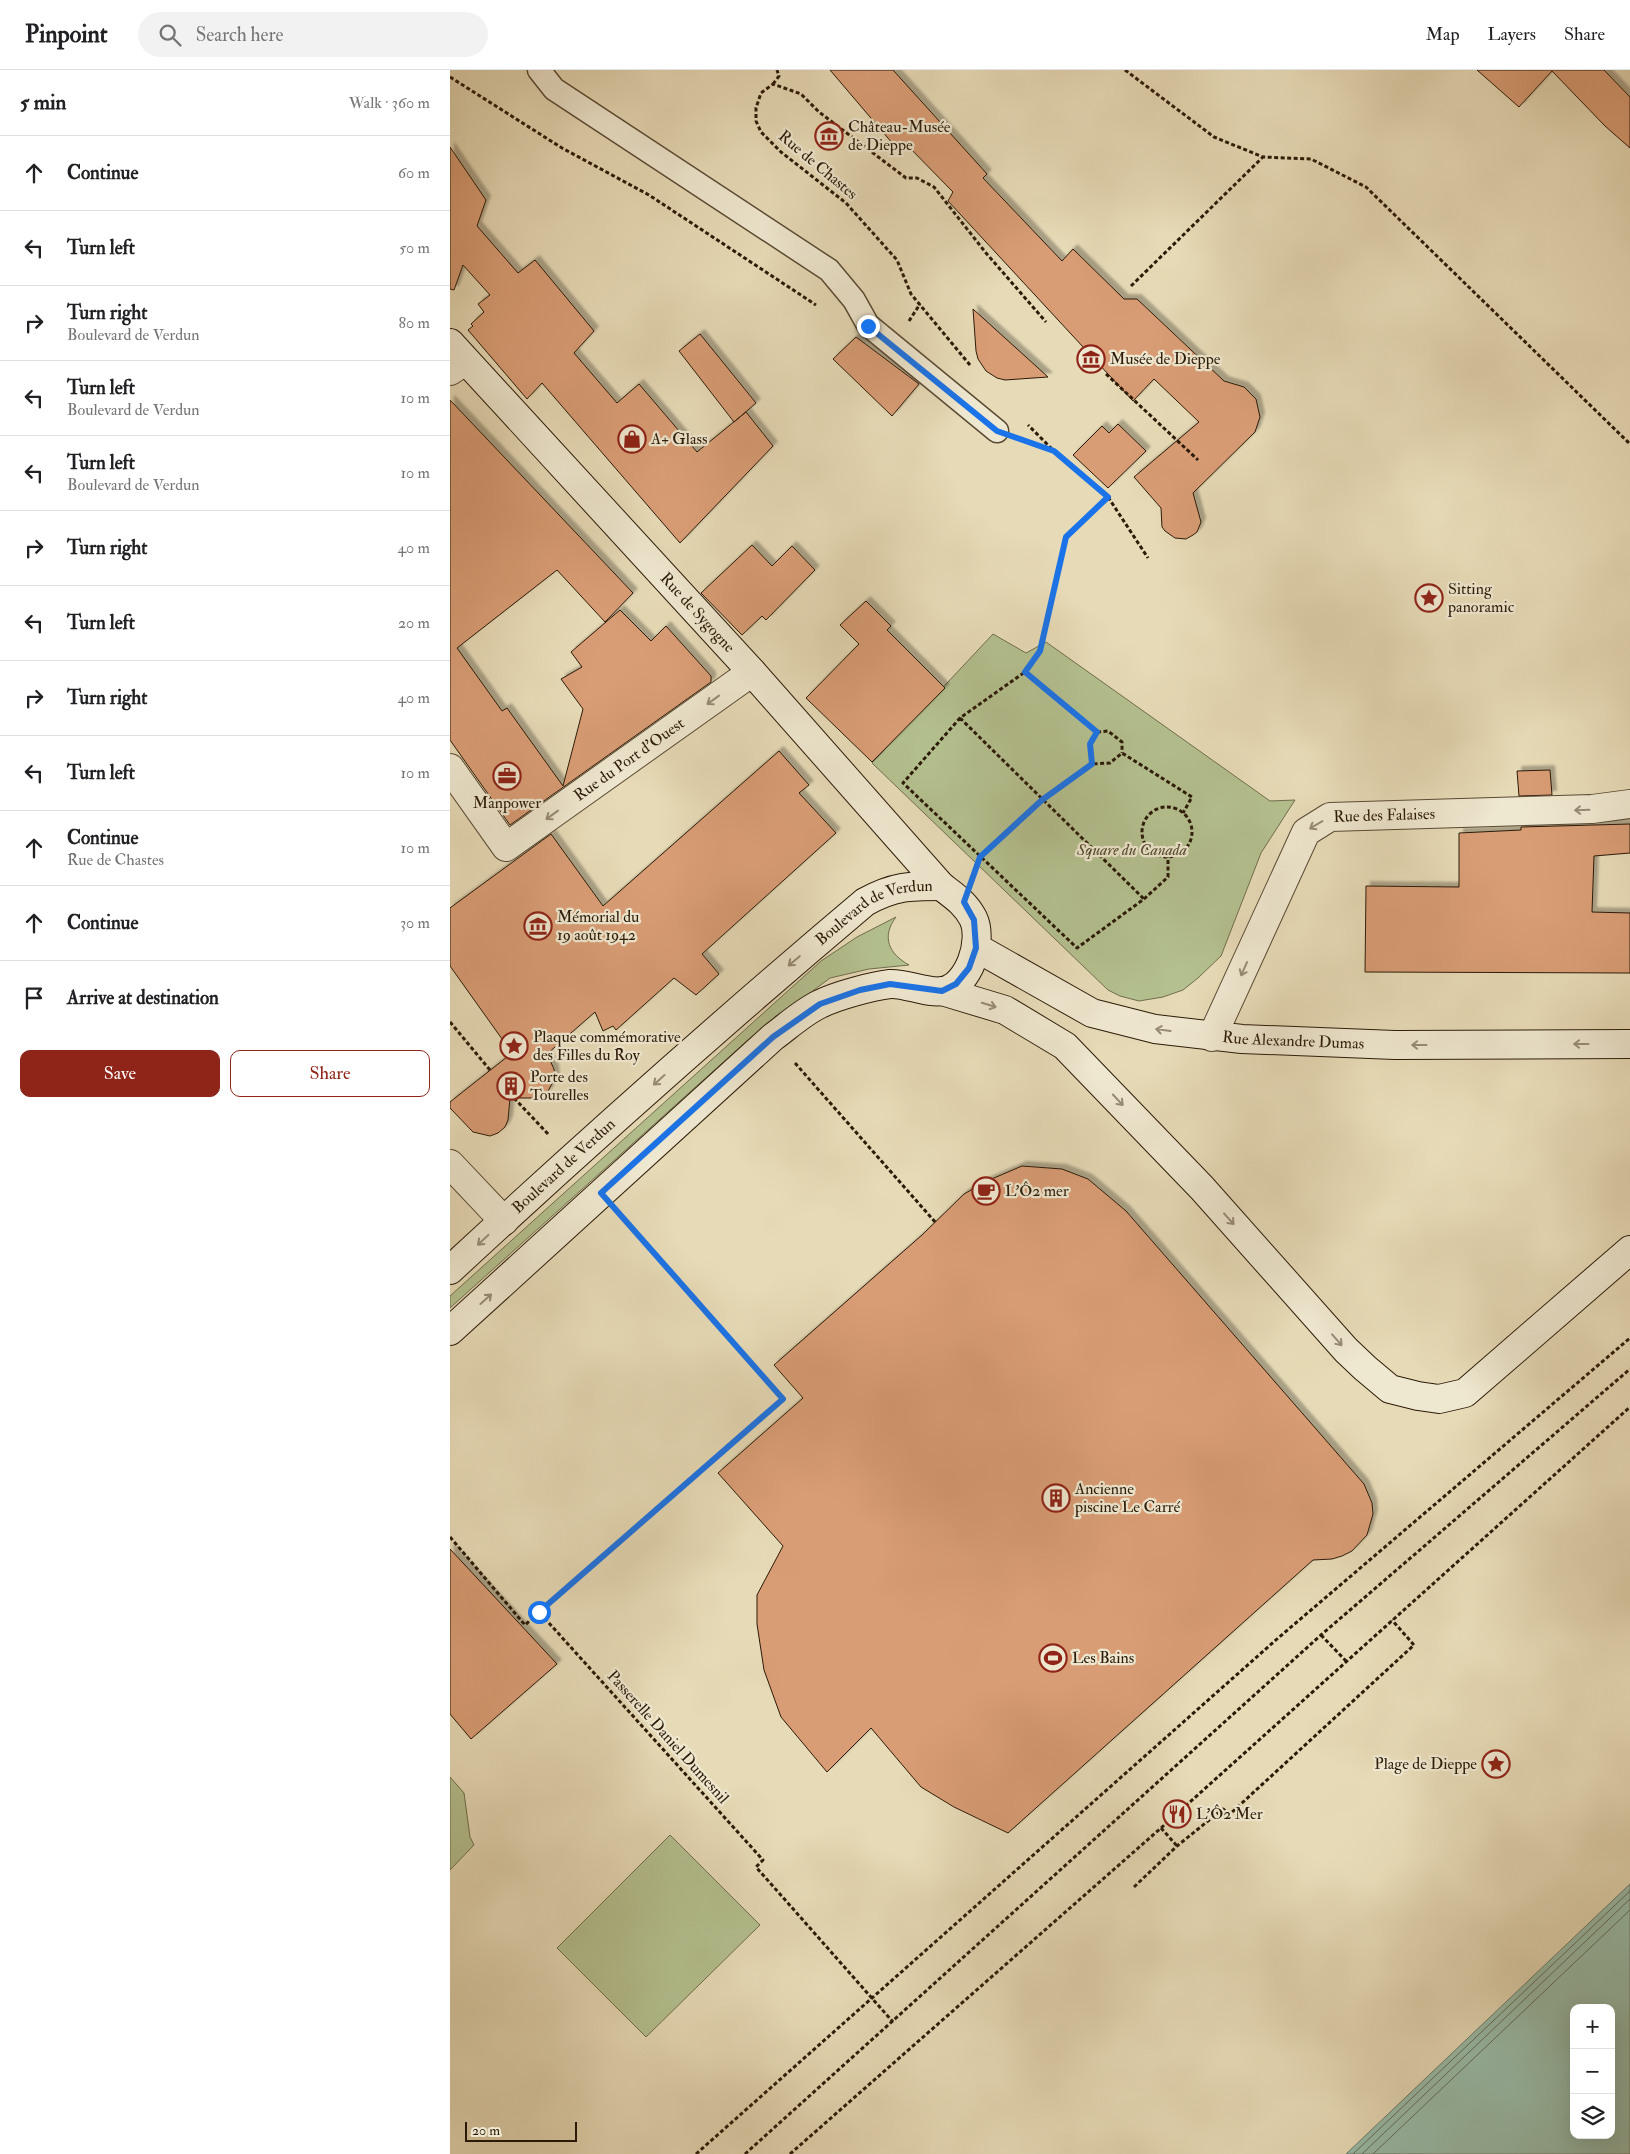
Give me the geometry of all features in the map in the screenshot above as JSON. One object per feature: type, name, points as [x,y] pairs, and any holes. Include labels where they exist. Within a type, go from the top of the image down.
[{"type":"street","name":"Rue de Sygogne","points":[[455,358],[752,672],[941,886]]},
{"type":"street","name":"Rue du Port d'Ouest","points":[[450,768],[506,848],[752,672]]},
{"type":"street","name":"Rue des Falaises","points":[[1212,1037],[1306,832],[1330,817],[1592,809],[1630,804]]},
{"type":"street","points":[[884,891],[896,869],[898,839]]},
{"type":"street","name":"Boulevard de Verdun","points":[[450,1270],[571,1158],[744,1004],[866,902],[884,891],[902,886],[941,886],[964,902],[974,920],[976,948],[969,968],[956,984],[942,991]]},
{"type":"street","name":"Rue Alexandre Dumas","points":[[976,948],[1092,1013],[1155,1029],[1212,1037],[1395,1045],[1630,1044]]},
{"type":"street","points":[[450,1331],[773,1037],[820,1004],[860,990],[890,984],[942,991],[1005,1010],[1065,1046],[1202,1188],[1346,1350],[1390,1389],[1418,1396],[1438,1398],[1465,1393],[1630,1250]]},
{"type":"street","points":[[450,1164],[504,1221]]},
{"type":"lane","points":[[539,70],[554,89],[829,270],[854,300],[868,326],[997,431]]},
{"type":"path","points":[[776,70],[779,76],[773,84],[801,94],[819,112],[906,178],[917,178],[934,186],[986,253],[1046,322]]},
{"type":"path","points":[[1126,70],[1214,137],[1263,157],[1310,158],[1366,187],[1630,444]]},
{"type":"path","points":[[450,76],[562,148],[649,195],[809,302],[818,305]]},
{"type":"path","name":"Rue de Chastes","points":[[773,84],[761,93],[756,108],[756,122],[760,132],[781,152],[846,203],[897,260],[911,294],[972,368]]},
{"type":"path","points":[[1131,286],[1263,157]]},
{"type":"path","points":[[1106,374],[1198,460]]},
{"type":"path","points":[[1026,423],[1054,451],[1108,497],[1148,558]]},
{"type":"path","points":[[997,431],[1054,451]]},
{"type":"path","points":[[1108,497],[1066,537],[1040,651],[1025,672],[960,718],[902,783],[1077,948],[1144,899],[1168,877],[1168,857]]},
{"type":"path","points":[[1025,672],[1097,732],[1108,731],[1122,742],[1122,753]]},
{"type":"path","points":[[960,718],[1144,899]]},
{"type":"path","points":[[1092,764],[1090,744],[1097,732]]},
{"type":"path","points":[[964,902],[980,857],[1042,800],[1092,764],[1110,763],[1122,753]]},
{"type":"path","points":[[1122,753],[1192,797],[1183,813]]},
{"type":"path","points":[[1160,808],[1176,809],[1183,813],[1192,827],[1192,836],[1184,850],[1168,857],[1160,856],[1147,847],[1142,832],[1147,817],[1160,808]]},
{"type":"path","points":[[450,1022],[490,1070]]},
{"type":"path","points":[[773,1037],[936,1223]]},
{"type":"path","points":[[514,1098],[571,1158]]},
{"type":"path","points":[[450,1537],[524,1625],[783,1399],[601,1193]]},
{"type":"path","points":[[696,2154],[1277,1639],[1630,1338]]},
{"type":"path","points":[[744,2154],[893,2022],[1321,1635],[1630,1369]]},
{"type":"path","points":[[790,2154],[1161,1828],[1630,1407]]},
{"type":"path","name":"Passerelle Daniel Dumesnil","points":[[539,1612],[763,1860],[756,1866],[873,1998]]},
{"type":"path","points":[[1134,1887],[1177,1846],[1223,1809],[1230,1814],[1414,1645],[1392,1620]]},
{"type":"path","points":[[1321,1635],[1346,1661]]},
{"type":"path","points":[[1161,1828],[1177,1846]]},
{"type":"path","points":[[873,1998],[893,2022]]},
{"type":"green space","name":"Square du Canada","points":[[993,634],[1026,653],[1046,642],[1270,801],[1295,800],[1261,853],[1221,956],[1183,990],[1163,997],[1139,1001],[1120,996],[1108,990],[872,763]]},
{"type":"green space","points":[[896,917],[889,931],[889,944],[896,956],[909,965],[869,969],[830,978],[750,1038],[450,1308],[450,1296],[821,961],[857,937]]},
{"type":"green space","points":[[450,1777],[464,1793],[470,1837],[474,1845],[450,1870]]},
{"type":"green space","points":[[670,1835],[760,1925],[646,2037],[557,1948]]},
{"type":"water","points":[[1630,1884],[1630,2154],[1346,2154]]},
{"type":"building","points":[[830,70],[893,70],[987,174],[983,178],[1062,261],[1073,249],[1124,299],[1137,299],[1224,381],[1244,387],[1256,399],[1260,417],[1255,432],[1193,493],[1201,522],[1197,532],[1186,539],[1175,538],[1165,531],[1162,527],[1161,508],[1134,477],[1199,422],[1154,379],[1133,401],[948,201],[953,192],[903,141],[893,144]]},
{"type":"building","points":[[1477,70],[1604,70],[1630,97],[1630,148],[1605,126],[1552,71],[1519,107]]},
{"type":"building","points":[[450,147],[486,200],[477,226],[518,273],[535,260],[594,331],[574,353],[617,403],[639,384],[697,452],[746,412],[773,446],[680,543],[542,383],[527,399],[468,330],[473,326],[471,324],[484,312],[478,304],[490,295],[463,265],[454,290],[450,289]]},
{"type":"building","points":[[973,309],[1048,377],[1005,380],[997,378],[986,371],[978,359],[976,351]]},
{"type":"building","points":[[700,334],[756,403],[734,422],[679,351]]},
{"type":"building","points":[[856,337],[919,384],[892,416],[833,359]]},
{"type":"building","points":[[450,400],[633,593],[605,622],[557,570],[457,648],[502,711],[507,708],[563,786],[583,709],[561,679],[582,667],[571,652],[620,610],[651,641],[666,626],[711,676],[711,682],[510,825],[450,740]]},
{"type":"building","points":[[1118,424],[1146,451],[1108,488],[1073,455],[1102,426],[1109,433]]},
{"type":"building","points":[[752,545],[772,566],[792,546],[815,570],[766,620],[762,616],[742,635],[701,593]]},
{"type":"building","points":[[866,601],[891,626],[887,630],[945,688],[872,762],[806,698],[859,644],[840,625]]},
{"type":"building","points":[[779,751],[809,785],[799,793],[836,833],[702,954],[719,974],[696,995],[674,978],[616,1030],[613,1026],[603,1031],[595,1012],[547,1054],[554,1069],[555,1078],[547,1093],[534,1098],[510,1098],[508,1120],[505,1127],[498,1133],[490,1136],[473,1132],[450,1108],[450,1102],[512,1053],[450,966],[450,908],[551,834],[603,906]]},
{"type":"building","points":[[1550,770],[1552,795],[1519,796],[1517,771]]},
{"type":"building","points":[[1630,824],[1630,853],[1594,856],[1592,912],[1630,913],[1630,973],[1365,972],[1366,886],[1459,887],[1459,833],[1521,830],[1521,827]]},
{"type":"building","name":"Ancienne piscine Le Carré","points":[[1022,1166],[1062,1169],[1088,1179],[1126,1211],[1364,1484],[1372,1503],[1373,1514],[1367,1535],[1352,1551],[1332,1559],[1313,1560],[1008,1833],[954,1807],[921,1787],[871,1728],[827,1772],[781,1717],[764,1670],[757,1624],[757,1595],[783,1546],[718,1473],[803,1398],[774,1365],[922,1235],[964,1194],[987,1181]]},
{"type":"building","points":[[450,1549],[557,1664],[471,1739],[450,1714]]},
{"type":"place","name":"Château-Musée de Dieppe","points":[[829,136]]},
{"type":"place","name":"Musée de Dieppe","points":[[1091,359]]},
{"type":"place","name":"A+ Glass","points":[[632,439]]},
{"type":"place","name":"Sitting panoramic","points":[[1429,598]]},
{"type":"place","name":"Manpower","points":[[507,776]]},
{"type":"place","name":"Mémorial du 19 août 1942","points":[[538,926]]},
{"type":"place","name":"Plaque commémorative des Filles du Roy","points":[[514,1046]]},
{"type":"place","name":"Porte des Tourelles","points":[[511,1086]]},
{"type":"place","name":"L'Ô2 mer","points":[[986,1191]]},
{"type":"place","name":"Ancienne piscine Le Carré","points":[[1056,1498]]},
{"type":"place","name":"Les Bains","points":[[1053,1658]]},
{"type":"place","name":"Plage de Dieppe","points":[[1496,1764]]},
{"type":"place","name":"L'Ô2 Mer","points":[[1177,1814]]},
{"type":"route","points":[[539,1612],[783,1399],[601,1193],[773,1037],[820,1004],[860,990],[890,984],[942,991],[956,984],[969,968],[976,948],[974,920],[964,902],[980,857],[1042,800],[1092,764],[1090,744],[1097,732],[1025,672],[1040,651],[1066,537],[1108,497],[1054,451],[997,431],[868,326]]}]
